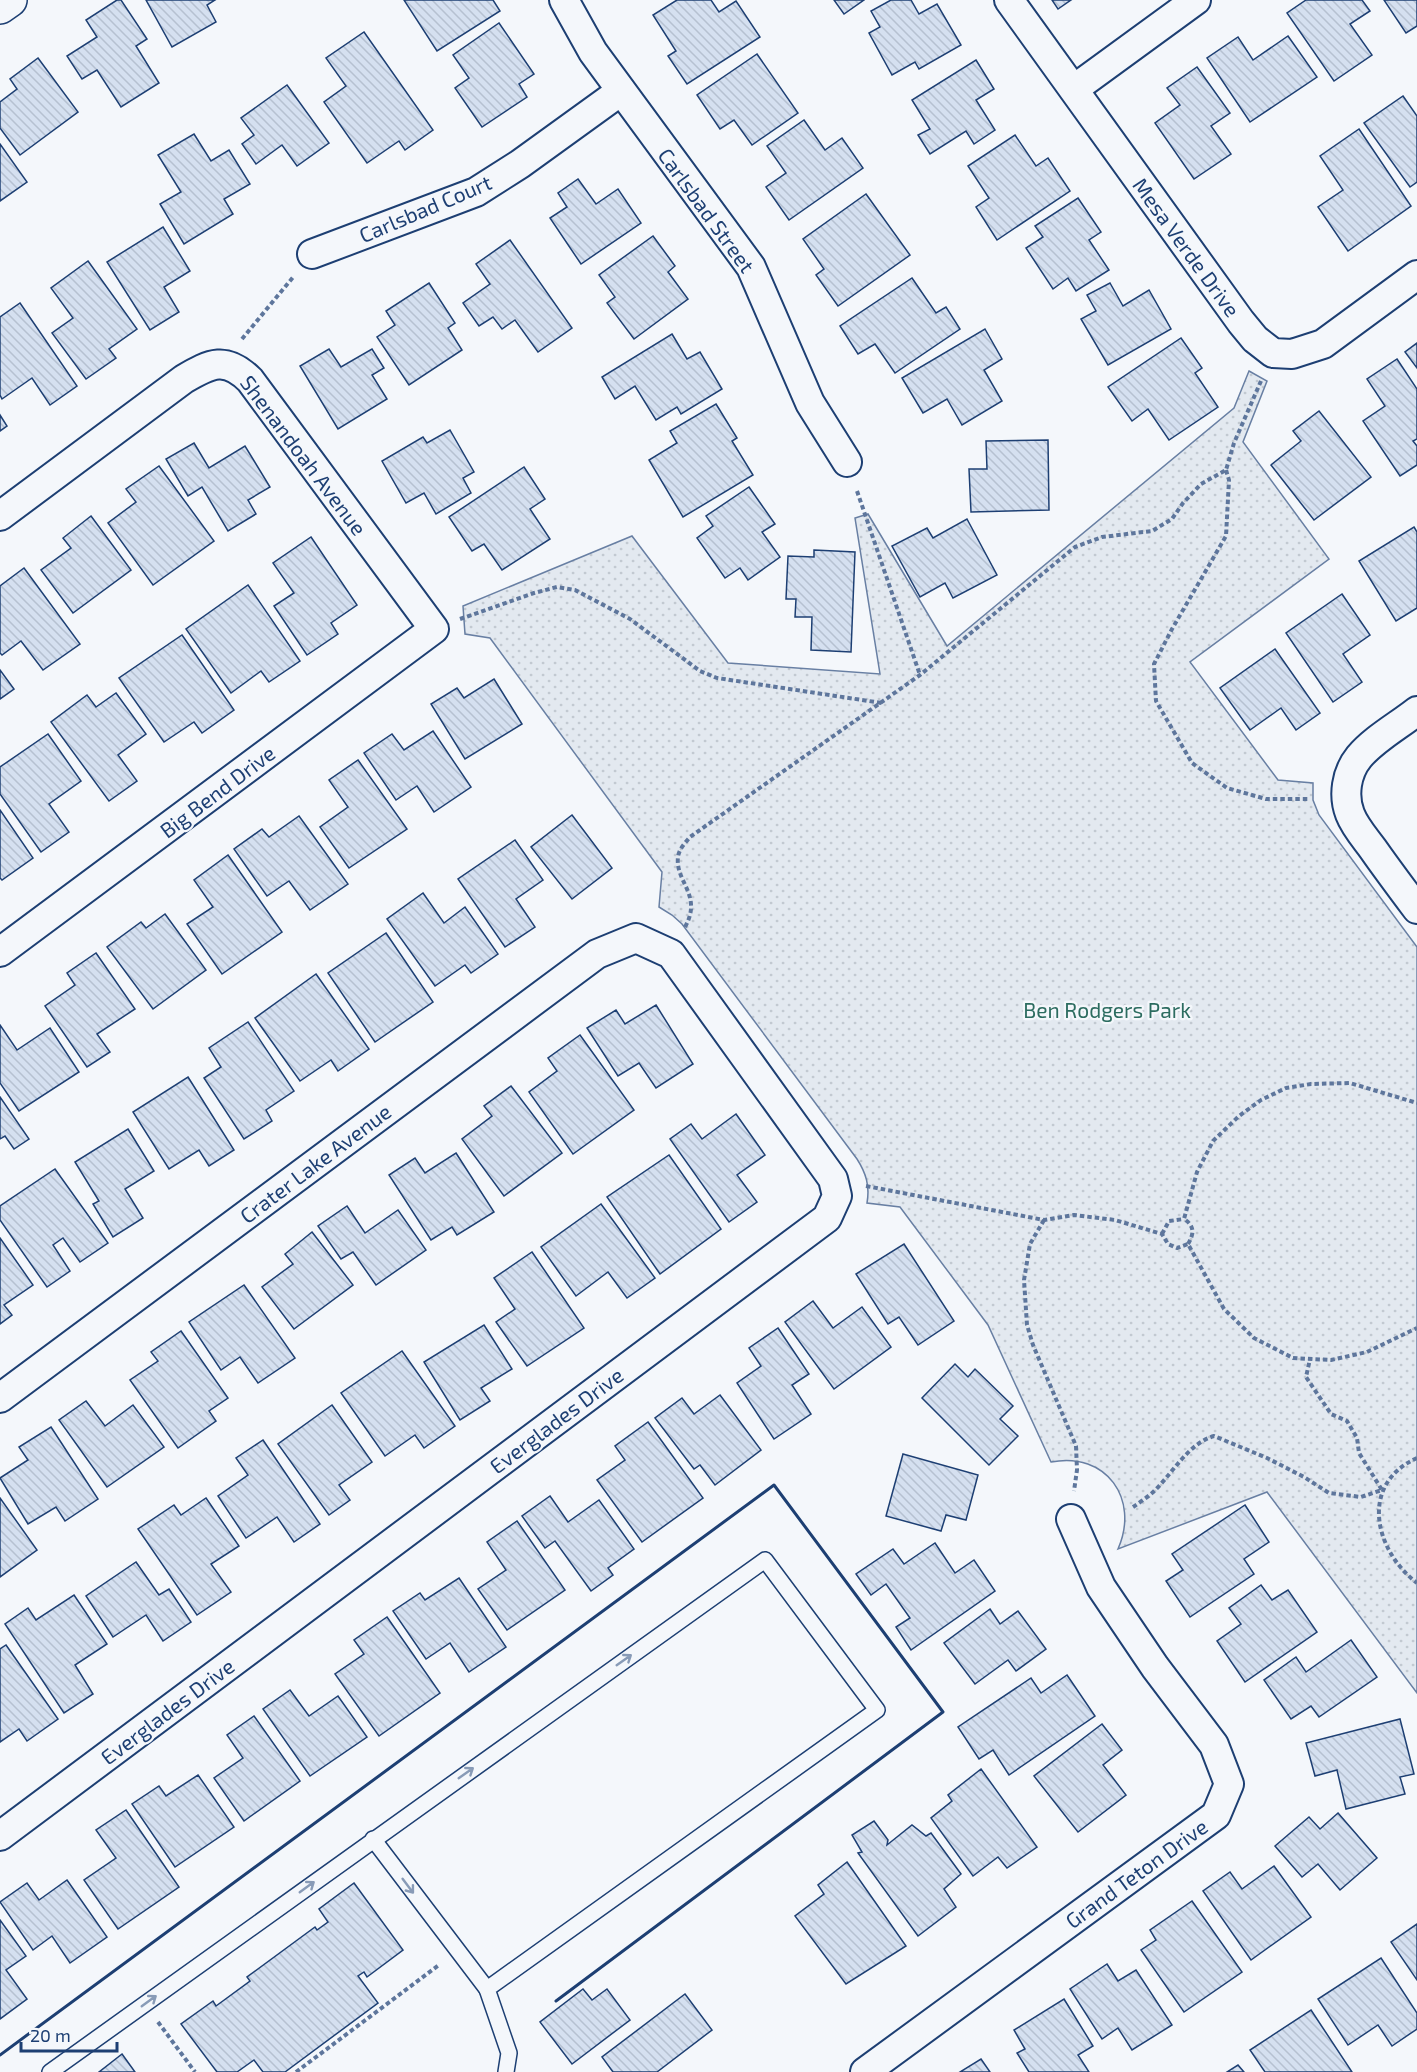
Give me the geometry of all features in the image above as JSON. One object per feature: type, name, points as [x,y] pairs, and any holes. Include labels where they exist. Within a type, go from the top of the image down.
[{"type":"street","points":[[0,7],[10,0]]},
{"type":"street","name":"Carlsbad Street","points":[[564,0],[593,52],[751,267],[810,403],[847,462]]},
{"type":"street","name":"Mesa Verde Drive","points":[[1009,0],[1240,322],[1255,339],[1273,353]]},
{"type":"street","points":[[1074,89],[1196,0]]},
{"type":"street","name":"Carlsbad Court","points":[[312,254],[476,192],[520,164],[621,91]]},
{"type":"street","points":[[1273,353],[1292,354],[1323,344],[1417,275]]},
{"type":"street","name":"Shenandoah Avenue","points":[[0,516],[184,379],[205,367],[221,363],[239,370],[250,380],[434,629]]},
{"type":"street","name":"Big Bend Drive","points":[[0,952],[434,629]]},
{"type":"street","points":[[1417,711],[1375,742],[1358,758],[1349,775],[1347,788],[1348,809],[1358,830],[1417,909]]},
{"type":"street","name":"Crater Lake Avenue","points":[[0,1398],[597,954],[636,938],[671,954]]},
{"type":"street","points":[[671,954],[833,1179]]},
{"type":"street","name":"Everglades Drive","points":[[0,1836],[827,1218],[837,1196],[833,1179]]},
{"type":"street","name":"Grand Teton Drive","points":[[865,2072],[1216,1815],[1229,1784],[1215,1745],[1155,1667],[1101,1587],[1071,1519]]},
{"type":"lane","points":[[50,2072],[765,1560],[877,1710],[487,1989]]},
{"type":"lane","points":[[373,1839],[487,1989],[509,2053],[506,2072]]},
{"type":"path","points":[[221,363],[312,254]]},
{"type":"path","points":[[1273,353],[1234,442],[1226,470],[1229,480],[1226,536],[1154,664],[1156,701],[1192,764],[1227,788],[1266,799],[1310,799]]},
{"type":"path","points":[[847,462],[920,675]]},
{"type":"path","points":[[671,954],[692,915],[690,896],[677,858],[681,846],[690,837],[920,675],[1074,547],[1102,537],[1152,531],[1172,519],[1201,484],[1226,470]]},
{"type":"path","points":[[434,629],[557,587],[575,590],[630,619],[700,671],[717,678],[882,703]]},
{"type":"path","points":[[1184,1219],[1197,1172],[1213,1142],[1239,1116],[1261,1100],[1286,1088],[1311,1084],[1350,1083],[1417,1103]]},
{"type":"path","points":[[833,1179],[1044,1220],[1074,1215],[1115,1220],[1162,1234],[1168,1244],[1177,1248],[1188,1244],[1193,1230],[1191,1223],[1184,1219],[1169,1221],[1162,1234]]},
{"type":"path","points":[[1044,1220],[1030,1244],[1024,1280],[1027,1325],[1033,1345],[1076,1446],[1077,1470],[1071,1519]]},
{"type":"path","points":[[1188,1244],[1224,1309],[1254,1338],[1293,1358],[1331,1360],[1367,1352],[1417,1328]]},
{"type":"path","points":[[1310,1359],[1306,1377],[1331,1414],[1347,1421],[1358,1438],[1359,1453],[1382,1490]]},
{"type":"path","points":[[1133,1508],[1204,1439],[1214,1436],[1267,1458],[1329,1493],[1361,1497],[1382,1490]]},
{"type":"path","points":[[1417,1458],[1395,1472],[1382,1490],[1377,1515],[1384,1539],[1394,1560],[1417,1583]]},
{"type":"path","points":[[296,2072],[440,1964]]},
{"type":"path","points":[[154,2017],[195,2072]]},
{"type":"green space","name":"Ben Rodgers Park","points":[[1249,371],[1267,381],[1243,442],[1329,559],[1190,662],[1278,780],[1313,783],[1313,800],[1319,815],[1417,947],[1417,1693],[1267,1492],[1118,1549],[1124,1530],[1125,1513],[1121,1497],[1113,1483],[1102,1472],[1088,1464],[1071,1461],[1051,1462],[988,1325],[900,1207],[867,1203],[866,1180],[857,1159],[682,924],[659,907],[662,872],[490,638],[465,634],[463,606],[632,536],[728,663],[880,674],[855,518],[868,514],[947,646],[1234,408]]},
{"type":"building","points":[[117,0],[121,0],[147,39],[136,46],[159,83],[121,107],[97,70],[82,79],[67,56],[97,37],[86,20]]},
{"type":"building","points":[[146,0],[215,0],[207,5],[216,22],[172,47]]},
{"type":"building","points":[[404,0],[493,0],[500,11],[437,51]]},
{"type":"building","points":[[677,0],[711,0],[719,12],[736,1],[760,37],[687,84],[668,56],[676,51],[653,15]]},
{"type":"building","points":[[834,0],[864,0],[844,14]]},
{"type":"building","points":[[891,0],[911,0],[919,14],[937,4],[961,45],[919,69],[915,62],[892,75],[869,33],[880,27],[871,11]]},
{"type":"building","points":[[1052,0],[1071,0],[1058,9]]},
{"type":"building","points":[[1306,0],[1362,0],[1370,11],[1350,24],[1372,55],[1334,81],[1287,13]]},
{"type":"building","points":[[1384,0],[1417,0],[1417,26],[1406,33]]},
{"type":"building","points":[[499,23],[534,74],[519,84],[527,97],[482,127],[455,88],[469,78],[453,55]]},
{"type":"building","points":[[364,32],[433,130],[405,150],[399,141],[367,163],[324,102],[346,86],[326,58]]},
{"type":"building","points":[[1288,36],[1317,77],[1250,122],[1207,58],[1238,37],[1253,60]]},
{"type":"building","points":[[757,54],[798,113],[752,145],[734,120],[720,129],[697,95]]},
{"type":"building","points":[[38,58],[78,112],[20,155],[0,128],[0,102],[17,89],[10,79]]},
{"type":"building","points":[[976,60],[994,89],[976,100],[995,130],[974,144],[966,131],[930,154],[918,135],[930,129],[912,100]]},
{"type":"building","points":[[1197,67],[1230,113],[1211,126],[1231,154],[1194,179],[1155,123],[1180,105],[1167,88]]},
{"type":"building","points":[[287,85],[329,143],[297,166],[282,145],[256,164],[242,144],[254,135],[241,118]]},
{"type":"building","points":[[1403,96],[1417,116],[1417,182],[1410,187],[1364,123]]},
{"type":"building","points":[[804,120],[825,150],[842,138],[863,168],[789,220],[766,187],[786,173],[767,146]]},
{"type":"building","points":[[1359,129],[1411,206],[1348,251],[1318,207],[1343,190],[1320,156]]},
{"type":"building","points":[[194,134],[211,161],[229,150],[250,184],[224,199],[233,214],[184,244],[160,204],[181,192],[158,155]]},
{"type":"building","points":[[1015,135],[1036,166],[1048,158],[1070,191],[997,240],[976,207],[989,198],[968,166]]},
{"type":"building","points":[[0,144],[27,182],[0,201]]},
{"type":"building","points":[[578,179],[596,204],[618,189],[641,223],[581,264],[550,218],[567,207],[558,193]]},
{"type":"building","points":[[866,194],[910,255],[838,306],[816,275],[824,269],[803,239]]},
{"type":"building","points":[[1078,198],[1101,232],[1089,240],[1109,270],[1076,291],[1068,278],[1053,289],[1026,248],[1043,237],[1035,226]]},
{"type":"building","points":[[163,227],[190,271],[164,287],[179,312],[150,330],[107,262]]},
{"type":"building","points":[[653,236],[675,266],[668,272],[688,299],[634,339],[607,303],[615,297],[599,275]]},
{"type":"building","points":[[510,240],[572,328],[538,352],[515,320],[502,329],[493,317],[479,326],[463,303],[490,284],[476,264]]},
{"type":"building","points":[[88,261],[137,329],[109,349],[116,358],[86,379],[52,333],[73,318],[51,288]]},
{"type":"building","points":[[912,278],[936,313],[946,307],[960,329],[895,373],[875,344],[858,354],[840,326]]},
{"type":"building","points":[[429,283],[455,323],[448,328],[462,350],[409,385],[377,337],[395,325],[386,311]]},
{"type":"building","points":[[1110,283],[1123,306],[1149,290],[1171,329],[1108,365],[1081,319],[1096,311],[1087,295]]},
{"type":"building","points":[[20,303],[77,386],[50,405],[32,378],[2,399],[0,395],[0,317]]},
{"type":"building","points":[[985,329],[1002,359],[984,370],[1002,401],[962,425],[947,399],[923,413],[902,378]]},
{"type":"building","points":[[672,334],[687,359],[700,352],[722,389],[681,414],[677,407],[656,420],[635,386],[615,399],[602,377]]},
{"type":"building","points":[[1181,338],[1202,368],[1195,373],[1218,407],[1169,440],[1148,409],[1132,421],[1108,387]]},
{"type":"building","points":[[1417,343],[1417,368],[1405,352]]},
{"type":"building","points":[[329,349],[341,367],[372,349],[384,368],[372,375],[387,399],[338,429],[300,366]]},
{"type":"building","points":[[1397,359],[1417,389],[1417,439],[1413,441],[1417,446],[1417,465],[1400,476],[1363,421],[1385,406],[1367,379]]},
{"type":"building","points":[[716,404],[737,438],[732,441],[753,475],[683,517],[649,460],[677,443],[670,431]]},
{"type":"building","points":[[1319,411],[1371,477],[1314,520],[1271,465],[1301,441],[1293,431]]},
{"type":"building","points":[[0,415],[7,426],[0,431]]},
{"type":"building","points":[[450,430],[474,472],[463,478],[471,493],[436,514],[424,493],[406,503],[382,461],[423,437],[427,443]]},
{"type":"building","points":[[1048,440],[1049,510],[971,512],[969,469],[987,469],[986,441]]},
{"type":"building","points":[[194,443],[209,468],[245,446],[270,487],[248,500],[256,514],[228,531],[202,487],[188,496],[166,459]]},
{"type":"building","points":[[159,466],[214,541],[153,585],[108,523],[136,502],[126,489]]},
{"type":"building","points":[[524,467],[545,499],[530,509],[550,539],[502,570],[484,544],[472,551],[449,517]]},
{"type":"building","points":[[749,487],[775,524],[762,532],[780,557],[748,580],[740,568],[725,578],[697,538],[713,526],[706,516]]},
{"type":"building","points":[[91,516],[131,570],[73,613],[41,570],[71,548],[63,538]]},
{"type":"building","points":[[967,519],[997,575],[953,598],[945,583],[920,597],[892,546],[927,528],[933,538]]},
{"type":"building","points":[[1414,527],[1417,532],[1417,608],[1396,621],[1359,561]]},
{"type":"building","points":[[311,537],[357,605],[331,623],[338,634],[307,655],[274,606],[294,593],[273,563]]},
{"type":"building","points":[[814,550],[855,552],[851,652],[811,650],[812,617],[795,617],[796,599],[786,599],[788,556],[814,557]]},
{"type":"building","points":[[24,568],[80,644],[43,670],[21,641],[2,655],[0,653],[0,586]]},
{"type":"building","points":[[248,585],[300,661],[269,682],[261,671],[231,693],[186,629]]},
{"type":"building","points":[[1342,594],[1370,635],[1343,654],[1362,682],[1333,702],[1286,633]]},
{"type":"building","points":[[182,635],[234,710],[202,733],[194,722],[164,742],[119,678]]},
{"type":"building","points":[[1275,649],[1320,713],[1296,730],[1281,708],[1250,730],[1220,688]]},
{"type":"building","points":[[0,670],[14,689],[0,699]]},
{"type":"building","points":[[494,679],[522,724],[465,759],[431,704],[457,688],[464,698]]},
{"type":"building","points":[[116,693],[146,734],[118,755],[137,781],[109,801],[51,722],[87,695],[96,707]]},
{"type":"building","points":[[433,731],[471,787],[434,812],[417,786],[396,800],[364,753],[392,734],[404,750]]},
{"type":"building","points":[[48,734],[81,781],[49,804],[69,832],[41,852],[0,794],[0,767]]},
{"type":"building","points":[[358,760],[407,829],[349,868],[320,827],[348,807],[329,780]]},
{"type":"building","points":[[0,810],[33,858],[2,880],[0,878]]},
{"type":"building","points":[[572,815],[612,868],[572,899],[531,847]]},
{"type":"building","points":[[299,816],[348,884],[310,910],[289,881],[267,896],[234,849],[262,829],[269,837]]},
{"type":"building","points":[[515,840],[543,880],[516,899],[535,927],[505,947],[458,879]]},
{"type":"building","points":[[228,855],[282,932],[222,974],[187,924],[213,907],[194,880]]},
{"type":"building","points":[[423,893],[444,923],[465,907],[498,954],[471,973],[465,965],[435,986],[387,919]]},
{"type":"building","points":[[165,914],[206,970],[153,1009],[107,947],[141,922],[146,928]]},
{"type":"building","points":[[386,933],[433,1002],[375,1042],[328,973]]},
{"type":"building","points":[[96,953],[135,1009],[97,1034],[110,1052],[87,1067],[45,1006],[75,985],[67,973]]},
{"type":"building","points":[[316,974],[369,1049],[338,1071],[331,1060],[300,1081],[255,1018]]},
{"type":"building","points":[[656,1005],[693,1064],[656,1088],[639,1063],[618,1076],[587,1028],[616,1010],[625,1024]]},
{"type":"building","points":[[248,1022],[294,1091],[266,1110],[272,1121],[244,1139],[204,1078],[221,1067],[209,1048]]},
{"type":"building","points":[[0,1025],[17,1050],[50,1028],[79,1072],[19,1111],[0,1083]]},
{"type":"building","points":[[580,1035],[634,1110],[573,1154],[529,1092],[557,1071],[548,1058]]},
{"type":"building","points":[[188,1077],[234,1150],[209,1166],[199,1150],[169,1169],[133,1112]]},
{"type":"building","points":[[511,1086],[562,1153],[504,1196],[462,1139],[492,1116],[484,1106]]},
{"type":"building","points":[[0,1097],[29,1139],[14,1149],[5,1136],[0,1139]]},
{"type":"building","points":[[736,1114],[765,1155],[737,1175],[757,1202],[729,1222],[670,1139],[691,1124],[702,1139]]},
{"type":"building","points":[[128,1129],[154,1171],[125,1189],[143,1218],[113,1237],[93,1204],[99,1201],[75,1162]]},
{"type":"building","points":[[456,1153],[494,1212],[457,1235],[452,1227],[431,1240],[389,1175],[415,1158],[425,1173]]},
{"type":"building","points":[[669,1155],[721,1229],[660,1274],[607,1197]]},
{"type":"building","points":[[55,1169],[108,1243],[80,1262],[63,1238],[53,1245],[70,1271],[47,1287],[0,1220],[0,1206]]},
{"type":"building","points":[[601,1204],[655,1278],[627,1298],[608,1272],[576,1296],[541,1247]]},
{"type":"building","points":[[347,1206],[365,1233],[398,1210],[426,1250],[376,1285],[353,1252],[341,1259],[318,1226]]},
{"type":"building","points":[[312,1232],[353,1285],[294,1329],[262,1287],[293,1264],[285,1254]]},
{"type":"building","points":[[0,1238],[33,1285],[4,1305],[12,1315],[0,1324]]},
{"type":"building","points":[[904,1244],[954,1321],[918,1345],[899,1317],[888,1324],[856,1274]]},
{"type":"building","points":[[532,1252],[584,1328],[527,1366],[496,1322],[515,1309],[494,1278]]},
{"type":"building","points":[[244,1285],[295,1358],[258,1383],[240,1357],[221,1370],[189,1322]]},
{"type":"building","points":[[813,1301],[833,1328],[862,1307],[891,1347],[834,1389],[785,1322]]},
{"type":"building","points":[[484,1325],[512,1369],[481,1388],[490,1401],[460,1420],[424,1362]]},
{"type":"building","points":[[778,1328],[809,1374],[792,1385],[811,1414],[774,1439],[737,1383],[761,1366],[749,1348]]},
{"type":"building","points":[[181,1331],[228,1398],[209,1411],[216,1421],[178,1448],[130,1380],[158,1361],[151,1352]]},
{"type":"building","points":[[402,1351],[455,1426],[424,1448],[415,1435],[385,1456],[341,1393]]},
{"type":"building","points":[[955,1364],[968,1377],[975,1369],[1013,1406],[1000,1419],[1018,1436],[989,1465],[922,1398]]},
{"type":"building","points":[[720,1395],[761,1450],[715,1485],[700,1465],[694,1469],[655,1418],[682,1398],[694,1414]]},
{"type":"building","points":[[86,1401],[105,1426],[133,1405],[164,1447],[107,1487],[59,1420]]},
{"type":"building","points":[[332,1405],[372,1462],[339,1485],[350,1500],[329,1515],[278,1444]]},
{"type":"building","points":[[648,1422],[703,1498],[642,1542],[597,1480],[625,1460],[615,1446]]},
{"type":"building","points":[[51,1427],[98,1499],[65,1521],[56,1507],[28,1524],[0,1478],[28,1460],[19,1447]]},
{"type":"building","points":[[263,1440],[320,1524],[294,1542],[277,1517],[246,1538],[218,1496],[248,1475],[236,1458]]},
{"type":"building","points":[[903,1454],[978,1475],[966,1520],[946,1515],[941,1531],[886,1516]]},
{"type":"building","points":[[550,1496],[568,1522],[599,1500],[634,1549],[608,1568],[613,1575],[591,1591],[555,1541],[545,1548],[522,1516]]},
{"type":"building","points":[[0,1498],[37,1550],[0,1577]]},
{"type":"building","points":[[206,1498],[239,1546],[211,1564],[231,1592],[197,1615],[138,1529],[174,1505],[181,1515]]},
{"type":"building","points":[[1245,1505],[1269,1542],[1244,1559],[1254,1574],[1190,1617],[1166,1581],[1183,1570],[1172,1554]]},
{"type":"building","points":[[517,1521],[565,1590],[507,1630],[478,1589],[506,1570],[487,1542]]},
{"type":"building","points":[[935,1543],[955,1573],[974,1560],[995,1591],[911,1650],[896,1627],[910,1618],[886,1584],[871,1595],[856,1574],[893,1549],[904,1564]]},
{"type":"building","points":[[136,1562],[159,1595],[169,1589],[191,1622],[163,1641],[146,1615],[113,1637],[86,1596]]},
{"type":"building","points":[[459,1578],[506,1647],[469,1672],[450,1643],[426,1659],[393,1611],[420,1593],[425,1600]]},
{"type":"building","points":[[1261,1585],[1272,1600],[1288,1590],[1317,1632],[1245,1682],[1217,1641],[1241,1624],[1229,1608]]},
{"type":"building","points":[[74,1595],[107,1644],[75,1665],[93,1694],[64,1713],[5,1624],[28,1608],[36,1620]]},
{"type":"building","points":[[990,1609],[1000,1624],[1018,1611],[1046,1649],[1016,1671],[1008,1660],[975,1684],[944,1643]]},
{"type":"building","points":[[387,1617],[440,1693],[379,1736],[335,1674],[364,1654],[354,1640]]},
{"type":"building","points":[[1351,1640],[1377,1677],[1319,1717],[1311,1706],[1291,1719],[1264,1680],[1296,1657],[1306,1672]]},
{"type":"building","points":[[6,1645],[58,1719],[27,1741],[19,1729],[0,1742],[0,1649]]},
{"type":"building","points":[[1067,1675],[1095,1716],[1009,1775],[993,1750],[979,1759],[958,1727],[1031,1678],[1041,1693]]},
{"type":"building","points":[[290,1690],[309,1716],[338,1696],[367,1737],[310,1776],[263,1709]]},
{"type":"building","points":[[254,1716],[300,1781],[244,1821],[214,1778],[243,1758],[227,1735]]},
{"type":"building","points":[[1400,1719],[1414,1774],[1400,1777],[1405,1794],[1346,1809],[1337,1770],[1315,1776],[1306,1743]]},
{"type":"building","points":[[1102,1724],[1122,1750],[1103,1765],[1126,1795],[1078,1832],[1034,1776]]},
{"type":"building","points":[[981,1769],[1037,1847],[1007,1868],[998,1857],[973,1876],[931,1818],[952,1801],[948,1795]]},
{"type":"building","points":[[198,1775],[234,1827],[175,1867],[132,1804],[159,1786],[166,1796]]},
{"type":"building","points":[[126,1810],[179,1887],[118,1929],[84,1880],[116,1858],[96,1830]]},
{"type":"building","points":[[1338,1813],[1377,1858],[1340,1890],[1318,1864],[1302,1877],[1275,1846],[1309,1817],[1320,1829]]},
{"type":"building","points":[[874,1821],[888,1840],[887,1845],[912,1825],[926,1836],[931,1833],[961,1874],[944,1889],[956,1907],[918,1936],[858,1853],[862,1852],[852,1835]]},
{"type":"building","points":[[847,1862],[906,1946],[846,1984],[795,1916],[824,1894],[818,1885]]},
{"type":"building","points":[[1274,1866],[1311,1917],[1251,1960],[1203,1891],[1230,1872],[1242,1889]]},
{"type":"building","points":[[67,1880],[107,1937],[70,1963],[52,1936],[33,1950],[0,1902],[27,1883],[39,1900]]},
{"type":"building","points":[[354,1883],[403,1950],[367,1977],[364,1972],[358,1976],[378,2003],[285,2072],[263,2072],[254,2060],[237,2072],[217,2072],[181,2024],[213,2001],[216,2006],[250,1981],[247,1977],[315,1927],[317,1930],[328,1922],[319,1909]]},
{"type":"building","points":[[1192,1901],[1242,1972],[1184,2012],[1141,1950],[1156,1940],[1150,1930]]},
{"type":"building","points":[[0,1920],[26,1956],[6,1970],[27,1999],[0,2019]]},
{"type":"building","points":[[1417,1924],[1417,1980],[1391,1942]]},
{"type":"building","points":[[1381,1958],[1417,2013],[1417,2029],[1392,2046],[1378,2025],[1348,2045],[1318,1999]]},
{"type":"building","points":[[1107,1964],[1118,1981],[1136,1970],[1172,2025],[1132,2050],[1118,2028],[1102,2039],[1070,1989]]},
{"type":"building","points":[[583,1989],[592,2000],[607,1989],[630,2020],[572,2064],[540,2022]]},
{"type":"building","points":[[685,1994],[712,2030],[657,2072],[613,2072],[602,2057]]},
{"type":"building","points":[[1064,1999],[1093,2046],[1078,2055],[1089,2072],[1029,2072],[1017,2053],[1025,2049],[1014,2030]]},
{"type":"building","points":[[1311,2010],[1352,2072],[1265,2072],[1250,2050]]},
{"type":"building","points":[[122,2054],[135,2072],[99,2072]]},
{"type":"building","points":[[981,2059],[990,2072],[960,2072]]},
{"type":"building","points":[[1238,2065],[1244,2072],[1227,2072]]},
{"type":"wall","points":[[0,2055],[774,1485],[943,1712],[556,2001]]}]
